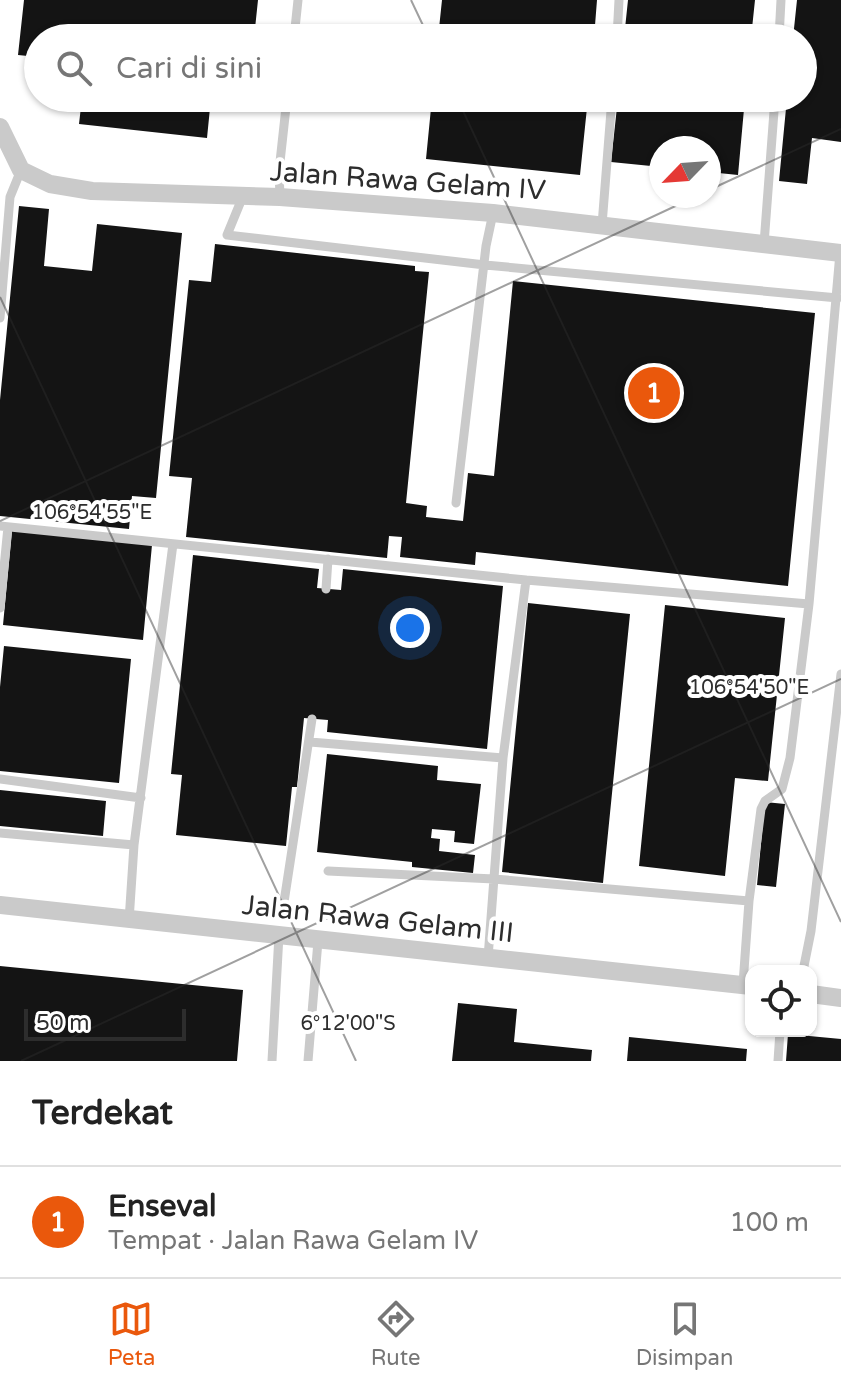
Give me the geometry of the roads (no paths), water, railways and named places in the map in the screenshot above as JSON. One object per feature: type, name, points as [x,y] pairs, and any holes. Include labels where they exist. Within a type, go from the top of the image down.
[{"type":"street","points":[[0,127],[21,170]]},
{"type":"street","name":"Jalan Rawa Gelam IV","points":[[21,170],[50,184],[92,191],[280,197],[493,213],[840,253]]},
{"type":"street","name":"Jalan Rawa Gelam III","points":[[0,905],[745,985]]},
{"type":"street","points":[[817,995],[841,998]]},
{"type":"lane","points":[[295,24],[298,0]]},
{"type":"lane","points":[[618,24],[619,0]]},
{"type":"lane","points":[[780,24],[781,0]]},
{"type":"lane","points":[[280,197],[279,171],[285,112]]},
{"type":"lane","points":[[602,225],[611,112]]},
{"type":"lane","points":[[764,244],[774,112]]},
{"type":"lane","points":[[0,318],[10,197],[21,170]]},
{"type":"lane","points":[[243,196],[227,235],[485,265],[838,298]]},
{"type":"lane","points":[[456,503],[493,213]]},
{"type":"lane","points":[[747,965],[749,901],[761,809],[764,802],[786,783],[809,604],[840,253]]},
{"type":"lane","points":[[0,608],[4,526],[526,580],[809,604]]},
{"type":"lane","points":[[129,921],[134,845],[173,544]]},
{"type":"lane","points":[[326,589],[328,559]]},
{"type":"lane","points":[[488,958],[503,758],[526,580]]},
{"type":"lane","points":[[804,965],[811,931],[841,674]]},
{"type":"lane","points":[[284,902],[312,719]]},
{"type":"lane","points":[[310,742],[503,758]]},
{"type":"lane","points":[[0,779],[141,798]]},
{"type":"lane","points":[[0,833],[134,845]]},
{"type":"lane","points":[[328,871],[494,879],[749,901]]},
{"type":"lane","points":[[272,1061],[279,935]]},
{"type":"lane","points":[[308,1061],[318,941]]},
{"type":"lane","points":[[778,1061],[780,1037]]},
{"type":"place","name":"Enseval","points":[[654,393]]}]
